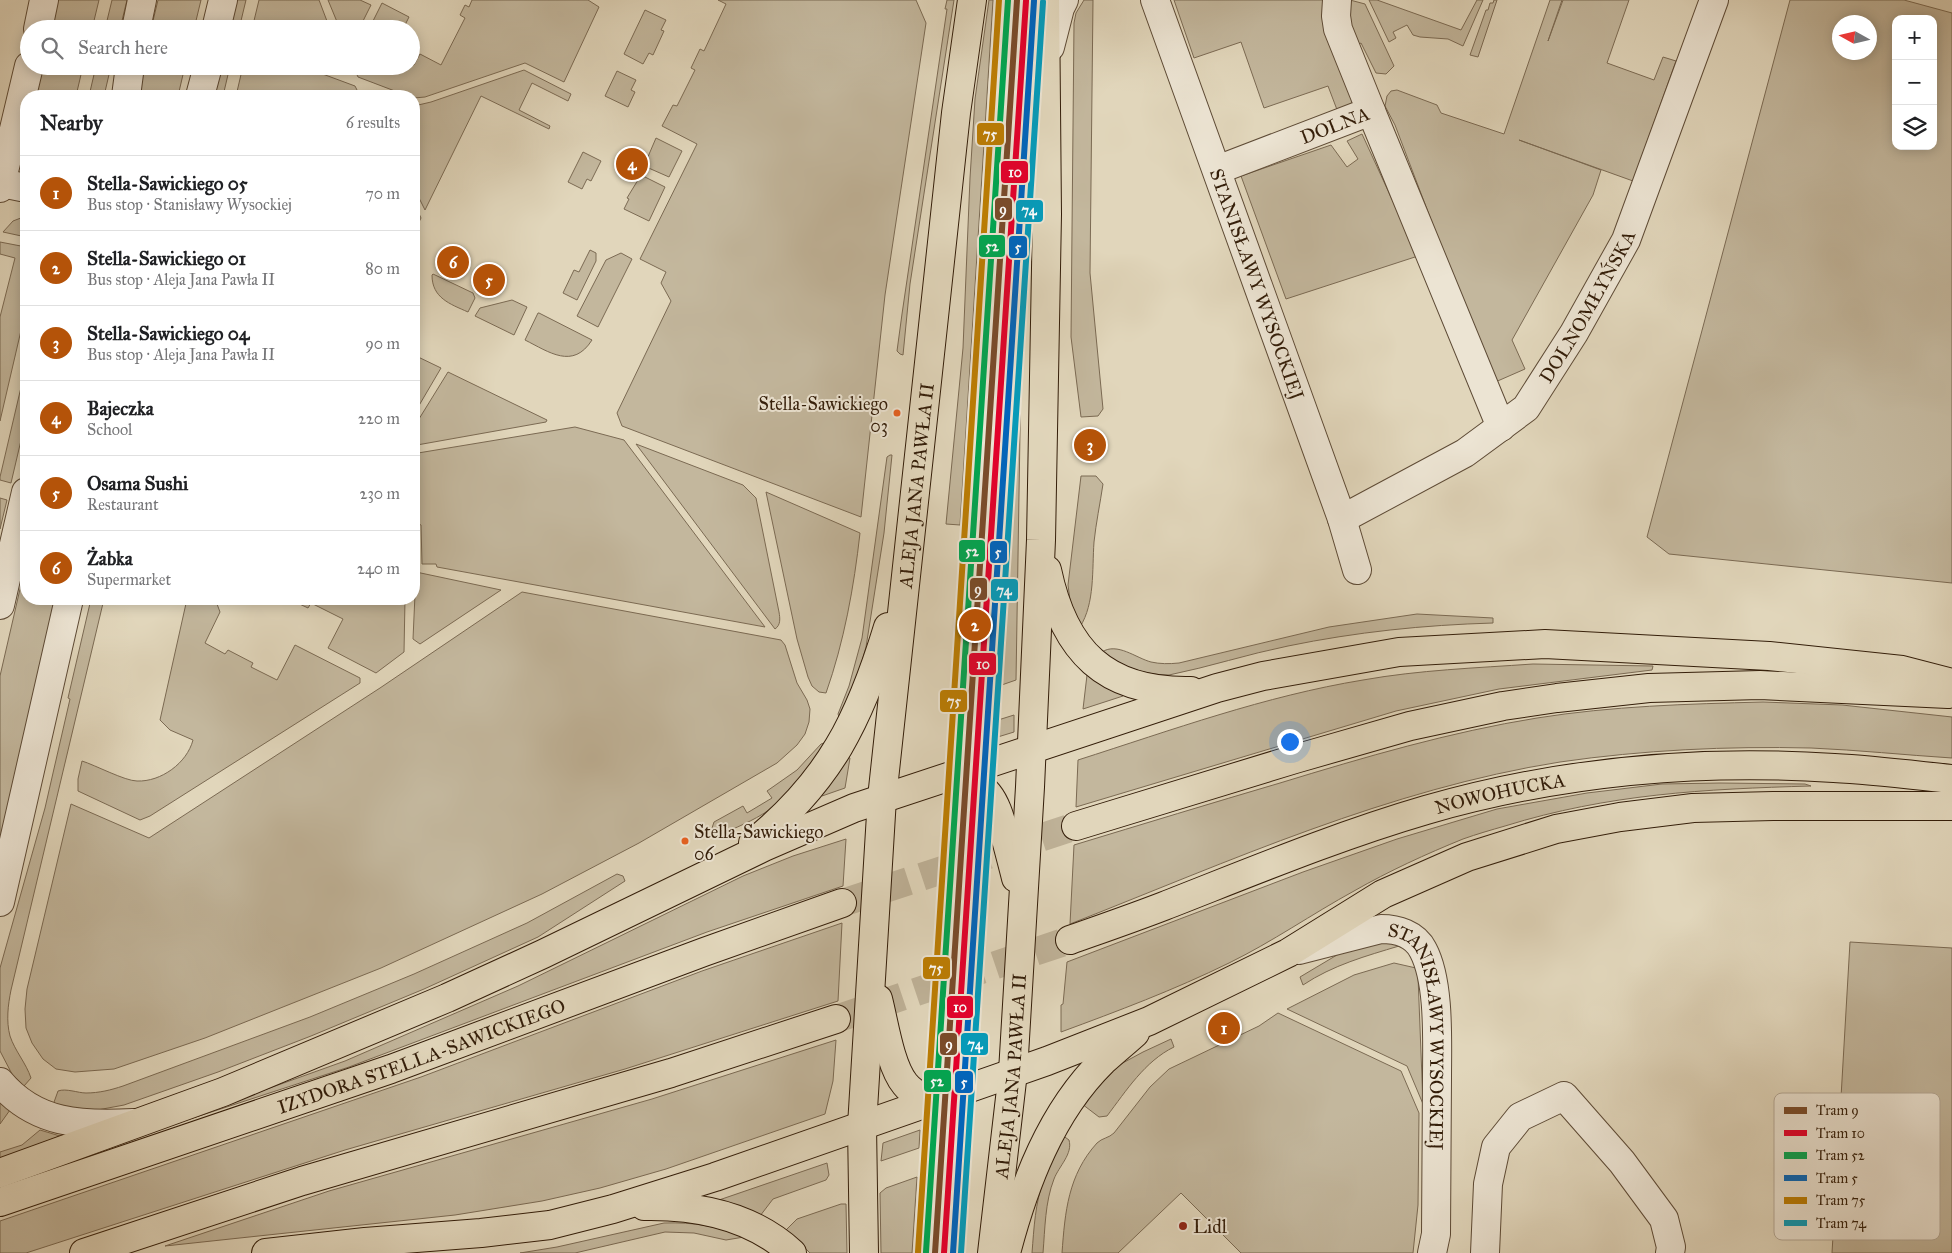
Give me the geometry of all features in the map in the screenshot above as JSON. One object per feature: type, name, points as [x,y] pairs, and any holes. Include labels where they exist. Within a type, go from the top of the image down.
[{"type":"main road","name":"ALEJA JANA PAWŁA II","points":[[864,1253],[862,1126],[882,798],[956,113],[972,0]]},
{"type":"main road","name":"ALEJA JANA PAWŁA II","points":[[992,1253],[1013,1072],[1041,540],[1047,214],[1044,0]]},
{"type":"main road","points":[[1041,540],[1055,599],[1068,632],[1076,644],[1099,667],[1117,678],[1154,689],[1184,691],[1217,688]]},
{"type":"main road","points":[[711,872],[748,846],[786,814],[815,782],[836,752],[852,725],[880,655],[906,566]]},
{"type":"main road","points":[[0,1173],[223,1092],[447,998],[809,826],[882,798],[951,777],[1217,688],[1263,676],[1399,652],[1544,644],[1769,656],[1902,670],[1952,683]]},
{"type":"main road","points":[[1076,826],[1295,758],[1410,726],[1503,706],[1649,688],[1760,684],[1952,694]]},
{"type":"main road","name":"NOWOHUCKA","points":[[1070,940],[1161,907],[1298,853],[1380,824],[1454,802],[1518,788],[1616,773],[1726,766],[1834,768],[1952,778]]},
{"type":"main road","name":"ALEJA JANA PAWŁA II","points":[[951,777],[978,785],[994,800],[1022,898]]},
{"type":"main road","points":[[266,1253],[365,1242],[491,1232],[550,1224],[612,1209],[715,1177],[1047,1061],[1150,1021],[1288,953],[1383,894],[1467,857],[1556,829],[1620,817],[1693,808],[1952,806]]},
{"type":"main road","name":"IZYDORA STELLA-SAWICKIEGO","points":[[0,1202],[391,1070],[704,952],[842,903]]},
{"type":"main road","name":"ALEJA JANA PAWŁA II","points":[[871,973],[896,1070],[905,1084],[919,1096],[930,1102]]},
{"type":"main road","points":[[84,1253],[302,1181],[653,1078],[836,1019]]},
{"type":"main road","points":[[1006,1253],[1025,1188],[1060,1115],[1103,1062],[1150,1021]]},
{"type":"main road","points":[[612,1209],[664,1206],[703,1210],[720,1214],[740,1221],[768,1235],[792,1253]]},
{"type":"street","points":[[40,20],[44,0]]},
{"type":"street","points":[[138,20],[142,0]]},
{"type":"street","points":[[218,20],[223,0]]},
{"type":"street","points":[[1044,75],[1054,29],[1064,0]]},
{"type":"street","name":"STANISŁAWY WYSOCKIEJ","points":[[1155,0],[1342,519],[1357,570]]},
{"type":"street","name":"DOLNA","points":[[1217,170],[1371,111],[1338,29],[1336,16],[1337,0]]},
{"type":"street","name":"DOLNOMŁYŃSKA","points":[[1342,519],[1465,453],[1526,408],[1574,333],[1626,240],[1714,0]]},
{"type":"street","points":[[25,90],[28,75]]},
{"type":"street","points":[[127,90],[129,75]]},
{"type":"street","points":[[202,90],[206,75]]},
{"type":"street","points":[[1371,111],[1500,427]]},
{"type":"street","points":[[9,187],[20,120]]},
{"type":"street","points":[[0,605],[20,518]]},
{"type":"street","points":[[0,902],[68,605]]},
{"type":"street","name":"STANISŁAWY WYSOCKIEJ","points":[[1288,953],[1381,929],[1392,929],[1401,932],[1417,942],[1423,950],[1433,984],[1437,1025],[1436,1234],[1432,1253]]},
{"type":"street","points":[[0,1082],[17,1100],[48,1116],[67,1121],[103,1125],[137,1123]]},
{"type":"street","points":[[1485,1253],[1488,1184],[1496,1147],[1520,1117],[1564,1096],[1622,1162],[1664,1219],[1671,1247],[1670,1253]]},
{"type":"shaded area","points":[[56,0],[99,0],[94,20],[51,20]]},
{"type":"shaded area","points":[[112,0],[127,0],[122,20],[107,20]]},
{"type":"shaded area","points":[[158,0],[201,0],[196,20],[153,20]]},
{"type":"shaded area","points":[[233,0],[246,0],[241,20],[228,20]]},
{"type":"shaded area","points":[[259,0],[319,0],[327,20],[254,20]]},
{"type":"shaded area","points":[[328,0],[360,0],[371,5],[364,20],[336,20]]},
{"type":"shaded area","points":[[472,0],[588,0],[599,7],[564,82],[525,63],[420,97],[420,90],[392,90],[358,77],[357,75],[420,75],[420,54],[441,65],[465,18],[460,15],[465,5],[469,7]]},
{"type":"shaded area","points":[[718,0],[916,0],[926,23],[885,295],[861,517],[622,426],[617,413],[671,301],[661,283],[666,272],[640,259],[697,144],[662,126],[673,105],[677,106],[695,70],[691,68],[700,49],[704,51],[726,4]]},
{"type":"shaded area","points":[[947,0],[954,0],[910,284],[903,355],[897,351]]},
{"type":"shaded area","points":[[989,0],[993,0],[960,525],[946,524],[963,348],[975,99]]},
{"type":"shaded area","points":[[1024,0],[1027,0],[1016,680],[993,688],[1004,514],[990,513]]},
{"type":"shaded area","points":[[1084,0],[1093,0],[1090,273],[1103,409],[1098,416],[1081,417],[1071,337],[1074,23],[1076,13]]},
{"type":"shaded area","points":[[1174,0],[1327,0],[1353,93],[1348,111],[1339,115],[1328,86],[1264,108],[1241,42],[1194,58]]},
{"type":"shaded area","points":[[1350,0],[1365,4],[1394,66],[1386,74],[1376,73],[1361,43],[1355,46],[1346,18]]},
{"type":"shaded area","points":[[1369,0],[1377,0],[1461,30],[1477,0],[1483,0],[1463,46],[1448,39],[1413,35],[1407,25],[1393,32],[1396,38],[1389,42]]},
{"type":"shaded area","points":[[1494,0],[1497,0],[1478,57],[1470,55],[1486,10],[1488,10],[1490,3],[1493,3]]},
{"type":"shaded area","points":[[1550,0],[1562,0],[1548,41],[1563,0],[1629,0],[1607,63],[1654,80],[1663,57],[1676,61],[1633,181],[1519,140],[1601,170],[1593,195],[1512,340],[1525,369],[1493,383],[1395,125],[1385,106],[1387,96],[1391,91],[1397,90],[1437,105],[1441,113],[1504,134]]},
{"type":"shaded area","points":[[1790,0],[1904,0],[1952,13],[1952,583],[1669,554],[1647,537]]},
{"type":"shaded area","points":[[382,3],[409,17],[408,20],[374,20]]},
{"type":"shaded area","points":[[645,10],[666,20],[661,30],[664,31],[653,55],[649,53],[643,64],[624,54]]},
{"type":"shaded area","points":[[524,70],[571,94],[568,101],[532,83],[519,110],[550,126],[549,129],[481,96],[425,210],[420,200],[420,105]]},
{"type":"shaded area","points":[[617,71],[636,80],[631,90],[635,92],[628,107],[605,96]]},
{"type":"shaded area","points":[[38,75],[81,75],[77,90],[34,90]]},
{"type":"shaded area","points":[[94,75],[109,75],[105,90],[90,90]]},
{"type":"shaded area","points":[[140,75],[183,75],[179,90],[136,90]]},
{"type":"shaded area","points":[[215,75],[228,75],[224,90],[211,90]]},
{"type":"shaded area","points":[[241,75],[325,75],[355,86],[357,90],[237,90]]},
{"type":"shaded area","points":[[1362,134],[1418,256],[1286,299],[1241,176],[1331,145],[1347,167],[1358,159],[1347,141]]},
{"type":"shaded area","points":[[656,138],[682,151],[669,177],[644,166]]},
{"type":"shaded area","points":[[583,152],[601,161],[591,181],[587,179],[582,189],[568,182]]},
{"type":"shaded area","points":[[641,175],[665,187],[649,221],[624,209],[629,199],[627,198]]},
{"type":"shaded area","points":[[20,218],[20,236],[3,232],[13,221]]},
{"type":"shaded area","points":[[0,242],[20,246],[20,335],[0,421],[0,317],[15,258],[0,254]]},
{"type":"shaded area","points":[[590,250],[596,253],[596,261],[577,300],[563,293],[574,270],[579,272]]},
{"type":"shaded area","points":[[621,253],[632,259],[598,327],[577,316],[606,260]]},
{"type":"shaded area","points":[[433,274],[473,293],[475,298],[468,312],[449,303],[439,295],[433,283]]},
{"type":"shaded area","points":[[512,300],[527,307],[514,335],[475,316],[480,308]]},
{"type":"shaded area","points":[[538,313],[592,340],[585,349],[577,354],[560,356],[525,340]]},
{"type":"shaded area","points":[[420,358],[441,368],[420,404]]},
{"type":"shaded area","points":[[448,372],[547,420],[546,422],[420,444],[420,417]]},
{"type":"shaded area","points":[[20,392],[20,445],[11,483],[0,480]]},
{"type":"shaded area","points":[[575,427],[624,440],[765,627],[437,567],[436,564],[422,564],[420,453]]},
{"type":"shaded area","points":[[636,444],[743,485],[756,498],[780,619],[775,629]]},
{"type":"shaded area","points":[[892,455],[884,533],[866,647],[855,686],[839,717],[838,714],[849,686],[862,638],[887,457]]},
{"type":"shaded area","points":[[1081,476],[1096,476],[1103,484],[1094,542],[1090,597],[1085,618],[1080,627],[1070,600],[1068,585]]},
{"type":"shaded area","points":[[766,492],[860,533],[848,614],[826,693],[819,692],[812,686],[808,677],[797,639]]},
{"type":"shaded area","points":[[0,498],[7,500],[0,529]]},
{"type":"shaded area","points":[[420,573],[501,590],[420,644],[413,639],[415,605],[420,605]]},
{"type":"shaded area","points":[[20,589],[20,605],[60,605],[0,853],[0,676]]},
{"type":"shaded area","points":[[522,592],[781,640],[785,645],[797,683],[810,709],[809,722],[805,734],[797,745],[777,763],[639,843],[542,894],[381,968],[205,1038],[114,1069],[75,1072],[56,1069],[43,1059],[32,1043],[26,1028],[27,989],[71,804],[149,838],[380,688]]},
{"type":"shaded area","points":[[90,605],[103,605],[9,1001],[8,1019],[10,1036],[31,1078],[24,1086],[12,1074],[0,1051],[0,968],[45,808],[70,699],[68,698]]},
{"type":"shaded area","points":[[186,605],[217,605],[220,612],[205,643],[225,654],[228,650],[253,663],[251,667],[277,680],[295,645],[360,678],[360,683],[150,816],[140,820],[78,791],[78,779],[82,761],[118,776],[137,781],[155,778],[172,770],[185,756],[193,740],[170,730],[160,720]]},
{"type":"shaded area","points":[[315,605],[405,605],[404,652],[376,673],[328,648],[343,619]]},
{"type":"shaded area","points":[[1417,614],[1493,618],[1493,623],[1416,627],[1314,641],[1273,649],[1169,675],[1142,672],[1118,662],[1102,652],[1114,649],[1151,662],[1179,663],[1329,627]]},
{"type":"shaded area","points":[[1533,664],[1653,666],[1652,670],[1499,689],[1396,711],[1076,807],[1078,760],[1184,726],[1290,695],[1363,680],[1426,672]]},
{"type":"shaded area","points":[[1087,675],[1099,683],[1124,694],[1123,696],[1083,709]]},
{"type":"shaded area","points":[[1763,702],[1842,705],[1952,717],[1952,758],[1811,748],[1685,750],[1591,758],[1496,774],[1434,790],[1311,830],[1250,852],[1070,924],[1074,845],[1344,764],[1472,730],[1537,718],[1621,708]]},
{"type":"shaded area","points":[[1014,715],[1014,732],[975,744],[976,727]]},
{"type":"shaded area","points":[[824,743],[826,745],[807,771],[778,803],[757,818],[717,836],[712,828],[714,822],[743,806],[747,813],[772,798],[767,791],[797,770]]},
{"type":"shaded area","points":[[848,757],[850,758],[845,788],[822,796],[820,793]]},
{"type":"shaded area","points":[[1662,784],[1805,784],[1811,786],[1733,789],[1619,800],[1543,815],[1474,835],[1408,863],[1381,877],[1229,963],[1146,1000],[1061,1032],[1061,1005],[1063,1004],[1067,962],[1303,872],[1397,839],[1497,809],[1587,793]]},
{"type":"shaded area","points":[[846,839],[843,886],[707,932],[349,1067],[190,1119],[189,1117],[345,1061],[518,986],[743,876],[793,856]]},
{"type":"shaded area","points":[[617,874],[623,876],[625,881],[538,937],[424,989],[311,1036],[218,1072],[124,1105],[92,1111],[53,1105],[58,1091],[91,1093],[114,1089],[310,1017],[414,974],[527,923]]},
{"type":"shaded area","points":[[842,923],[838,1001],[625,1069],[345,1150],[26,1253],[0,1253],[0,1221],[421,1077],[702,971]]},
{"type":"shaded area","points":[[1385,941],[1399,946],[1362,957],[1326,972],[1303,985],[1300,977],[1347,949]]},
{"type":"shaded area","points":[[1850,942],[1952,948],[1952,1253],[1832,1253],[1833,1240],[1940,1240],[1940,1093],[1841,1093]]},
{"type":"shaded area","points":[[1394,963],[1416,968],[1418,976],[1423,1104],[1407,1066],[1287,1009],[1354,975]]},
{"type":"shaded area","points":[[1278,1013],[1401,1071],[1419,1113],[1418,1205],[1413,1253],[1241,1253],[1181,1193],[1118,1253],[1062,1253],[1067,1209],[1074,1181],[1087,1155],[1097,1143],[1114,1133],[1150,1087],[1169,1069],[1259,1026]]},
{"type":"shaded area","points":[[1171,1039],[1174,1047],[1145,1068],[1107,1116],[1099,1117],[1082,1104],[1119,1065]]},
{"type":"shaded area","points":[[836,1040],[833,1081],[825,1114],[666,1169],[600,1188],[542,1201],[455,1215],[165,1246],[329,1191],[652,1099]]},
{"type":"shaded area","points":[[0,1101],[10,1110],[0,1124]]},
{"type":"shaded area","points":[[40,1130],[60,1136],[0,1159],[0,1152],[22,1145]]},
{"type":"shaded area","points":[[920,1130],[919,1148],[881,1161],[883,1143]]},
{"type":"shaded area","points":[[1062,1135],[1069,1140],[1070,1145],[1051,1188],[1046,1216],[1043,1253],[1032,1253],[1035,1216],[1041,1188]]},
{"type":"shaded area","points":[[827,1163],[829,1175],[826,1180],[773,1199],[760,1216],[719,1200]]},
{"type":"shaded area","points":[[962,1164],[955,1253],[943,1253],[948,1167]]},
{"type":"shaded area","points":[[917,1177],[912,1253],[881,1253],[880,1193],[886,1188]]},
{"type":"shaded area","points":[[846,1204],[847,1253],[810,1253],[785,1231],[797,1219]]},
{"type":"shaded area","points":[[664,1223],[686,1223],[705,1226],[744,1237],[726,1240],[694,1233],[665,1232],[575,1253],[520,1253],[557,1247]]},
{"type":"tunnel","points":[[842,903],[1076,826]]},
{"type":"tunnel","points":[[836,1019],[1070,940]]},
{"type":"tram line","name":"75","points":[[918,1252],[999,0]]},
{"type":"tram line","name":"52","points":[[926,1252],[1008,0]]},
{"type":"tram line","name":"9","points":[[935,1253],[1017,0]]},
{"type":"tram line","name":"10","points":[[944,1253],[1026,1]]},
{"type":"tram line","name":"5","points":[[953,1253],[1034,1]]},
{"type":"tram line","name":"74","points":[[961,1253],[1043,2]]},
{"type":"place","name":"Bajeczka","points":[[632,164]]},
{"type":"place","name":"Żabka","points":[[453,262]]},
{"type":"place","name":"Osama Sushi","points":[[489,280]]},
{"type":"place","name":"Stella-Sawickiego 03","points":[[897,413]]},
{"type":"place","name":"Stella-Sawickiego 04","points":[[1090,445]]},
{"type":"place","name":"Stella-Sawickiego 01","points":[[975,625]]},
{"type":"place","name":"Stella-Sawickiego 06","points":[[685,841]]},
{"type":"place","name":"Stella-Sawickiego 05","points":[[1224,1028]]},
{"type":"place","name":"Lidl","points":[[1183,1226]]}]
